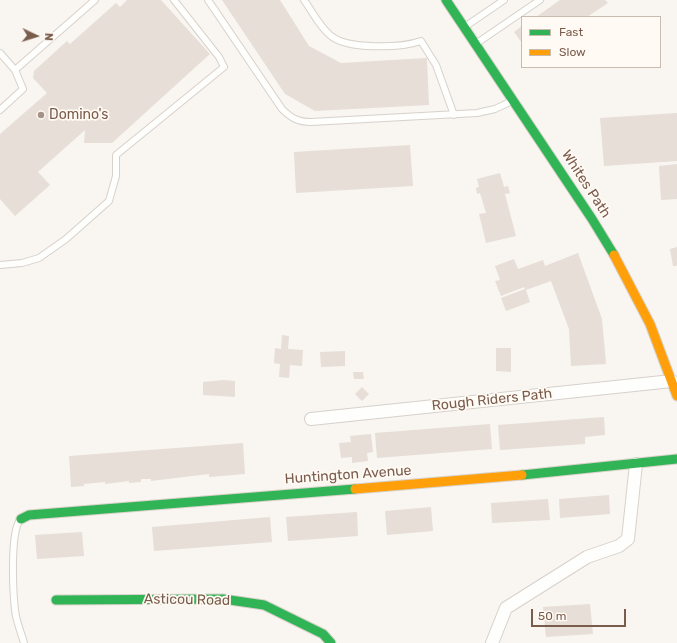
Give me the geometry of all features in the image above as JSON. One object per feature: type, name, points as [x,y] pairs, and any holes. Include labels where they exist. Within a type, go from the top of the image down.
[{"type":"street","name":"Whites Path","points":[[446,0],[592,219],[624,272],[650,324],[677,396]]},
{"type":"street","name":"Rough Riders Path","points":[[311,419],[672,382]]},
{"type":"street","name":"Huntington Avenue","points":[[21,519],[29,515],[152,504],[394,486],[677,459]]},
{"type":"street","points":[[492,643],[506,608],[587,557],[619,546],[628,539],[636,464]]},
{"type":"street","name":"Asticou Road","points":[[56,600],[223,599],[264,605],[294,618],[324,634],[331,643]]},
{"type":"lane","points":[[15,70],[95,0]]},
{"type":"lane","points":[[0,264],[22,263],[39,258],[66,239],[109,201],[116,176],[116,155],[224,67],[219,57],[174,0]]},
{"type":"lane","points":[[208,0],[282,109],[298,121],[311,122],[487,112],[514,100]]},
{"type":"lane","points":[[304,0],[329,35],[348,45],[387,45],[421,41],[436,65],[454,115]]},
{"type":"lane","points":[[464,27],[504,0]]},
{"type":"lane","points":[[476,44],[540,0]]},
{"type":"lane","points":[[0,53],[15,70],[23,90],[0,110]]},
{"type":"lane","points":[[21,519],[16,525],[13,548],[15,610],[24,643]]},
{"type":"building","points":[[127,0],[161,0],[210,54],[112,143],[84,143],[85,130],[38,172],[50,185],[15,216],[0,199],[0,134],[47,93],[33,78],[34,71],[67,41],[70,44],[116,3],[120,7]]},
{"type":"building","points":[[222,0],[280,0],[309,46],[341,63],[427,58],[429,105],[315,111],[285,94]]},
{"type":"building","points":[[560,0],[605,0],[608,3],[588,16],[537,16]]},
{"type":"building","points":[[521,27],[521,42],[514,32]]},
{"type":"building","points":[[677,113],[677,161],[604,166],[600,118]]},
{"type":"building","points":[[410,145],[413,186],[296,193],[294,152]]},
{"type":"building","points":[[677,164],[677,199],[661,200],[659,166]]},
{"type":"building","points":[[500,173],[504,187],[508,186],[510,193],[505,194],[516,236],[486,243],[479,214],[486,213],[480,193],[477,194],[476,188],[479,187],[477,179]]},
{"type":"building","points":[[677,247],[677,266],[673,266],[670,249]]},
{"type":"building","points":[[578,253],[602,319],[606,364],[571,366],[569,329],[551,281],[526,290],[530,302],[506,311],[501,298],[525,289],[524,287],[501,296],[495,281],[500,280],[495,266],[514,259],[518,269],[543,260],[545,266]]},
{"type":"building","points":[[282,335],[289,336],[288,349],[303,350],[302,366],[290,365],[289,378],[279,377],[280,364],[274,363],[275,348],[281,349]]},
{"type":"building","points":[[496,348],[511,348],[511,372],[496,371]]},
{"type":"building","points":[[345,351],[345,366],[321,367],[320,352]]},
{"type":"building","points":[[353,372],[363,372],[364,379],[354,379]]},
{"type":"building","points":[[223,380],[235,381],[235,397],[203,395],[203,382]]},
{"type":"building","points":[[362,387],[369,394],[362,401],[355,394]]},
{"type":"building","points":[[604,417],[605,435],[585,437],[585,444],[500,450],[498,425]]},
{"type":"building","points":[[490,424],[492,449],[377,458],[375,433]]},
{"type":"building","points":[[371,434],[373,452],[367,453],[368,461],[352,463],[352,457],[341,458],[339,443],[351,442],[350,436]]},
{"type":"building","points":[[243,443],[245,474],[209,477],[209,474],[151,481],[151,479],[141,479],[141,482],[129,483],[129,481],[105,484],[105,482],[71,487],[69,456]]},
{"type":"building","points":[[609,495],[610,514],[560,518],[559,499]]},
{"type":"building","points":[[548,499],[550,520],[492,523],[491,503]]},
{"type":"building","points":[[431,507],[433,531],[387,535],[385,511]]},
{"type":"building","points":[[357,512],[358,536],[288,541],[286,517]]},
{"type":"building","points":[[270,517],[272,542],[154,551],[152,527]]},
{"type":"building","points":[[82,532],[84,556],[37,559],[35,535]]},
{"type":"building","points":[[590,604],[593,634],[546,637],[543,607]]},
{"type":"traffic: fast","points":[[446,0],[592,219],[614,255]]},
{"type":"traffic: fast","points":[[522,475],[677,459]]},
{"type":"traffic: fast","points":[[21,519],[29,515],[355,489]]},
{"type":"traffic: fast","points":[[56,600],[223,599],[264,605],[323,634],[331,643]]},
{"type":"traffic: slow","points":[[614,255],[650,324],[677,396]]},
{"type":"traffic: slow","points":[[355,489],[522,475]]},
{"type":"place","name":"Domino's","points":[[41,115]]}]
